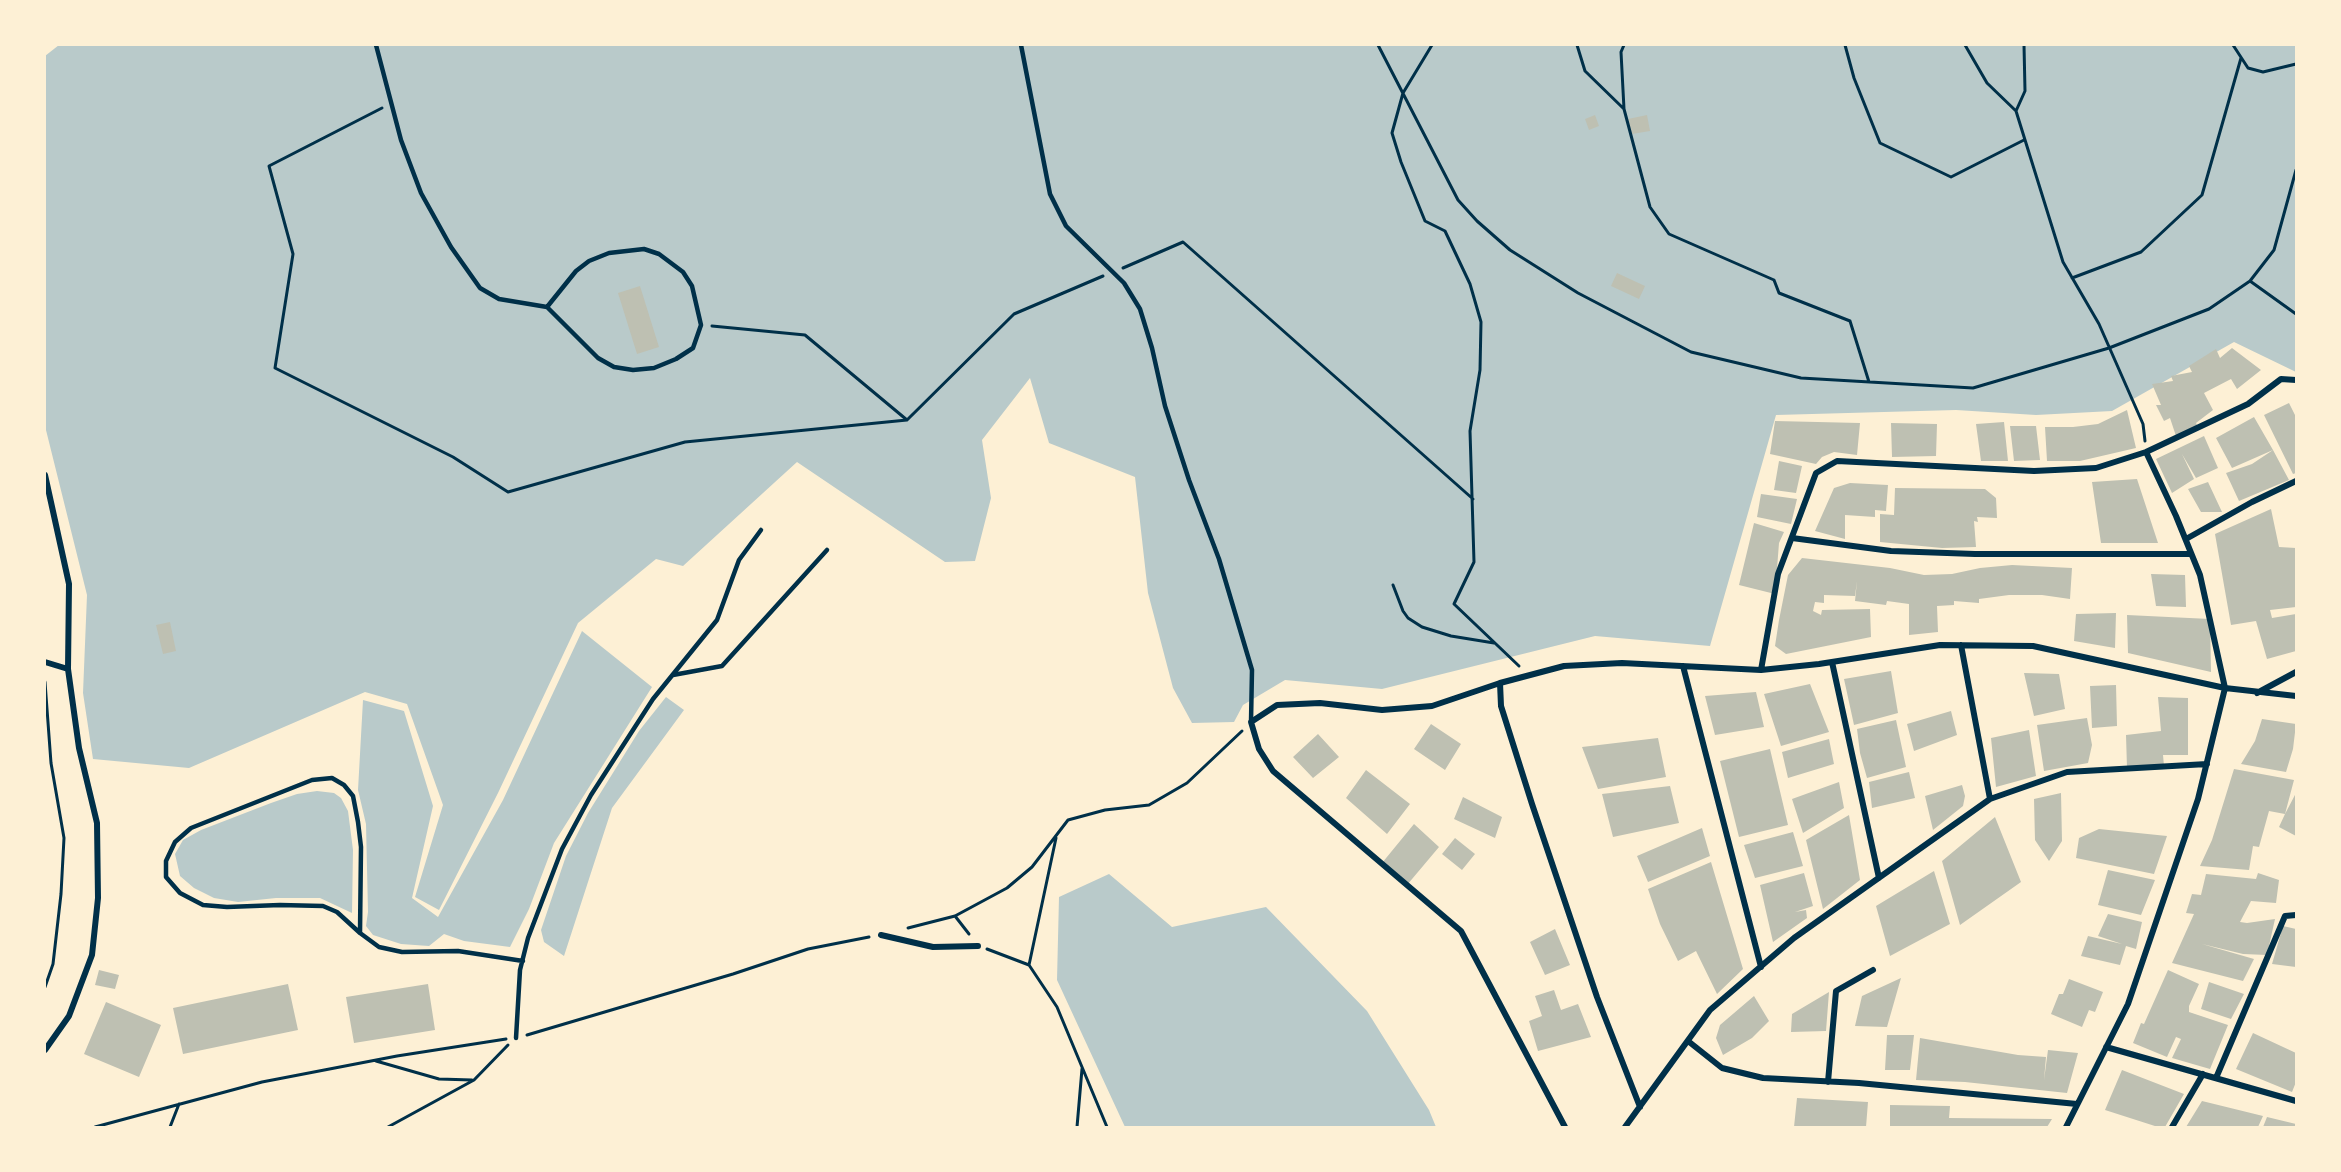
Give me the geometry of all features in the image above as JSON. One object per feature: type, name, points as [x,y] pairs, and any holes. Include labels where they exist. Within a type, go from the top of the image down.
[{"type":"street","points":[[1761,670],[1778,574],[1816,473],[1837,462],[2034,471],[2096,468],[2146,452],[2248,404],[2281,379],[2296,380]]},
{"type":"street","points":[[2066,1127],[2128,1004],[2198,799],[2225,688],[2200,576],[2186,539],[2146,452]]},
{"type":"street","points":[[45,475],[69,584],[68,669],[80,748],[97,823],[98,898],[92,955],[69,1016],[45,1050]]},
{"type":"street","points":[[2186,539],[2252,502],[2296,481]]},
{"type":"street","points":[[1792,538],[1891,551],[1975,554],[2192,554]]},
{"type":"street","points":[[1565,1127],[1461,931],[1273,771],[1259,749],[1251,722],[1277,705],[1320,703],[1382,710],[1432,706],[1500,683],[1564,666],[1622,663],[1761,670],[1832,662],[1940,645],[2033,646],[2225,688],[2296,696]]},
{"type":"street","points":[[1961,645],[1990,799]]},
{"type":"street","points":[[45,662],[68,669]]},
{"type":"street","points":[[1832,662],[1879,878]]},
{"type":"street","points":[[1683,666],[1761,967]]},
{"type":"street","points":[[2257,693],[2296,672]]},
{"type":"street","points":[[1500,683],[1501,706],[1532,804],[1597,997],[1640,1107]]},
{"type":"street","points":[[1625,1127],[1710,1010],[1794,938],[1990,799],[2067,772],[2207,764]]},
{"type":"street","points":[[2216,1078],[2285,916],[2296,915]]},
{"type":"street","points":[[881,934],[933,947],[978,946]]},
{"type":"street","points":[[1828,1082],[1836,991],[1873,970]]},
{"type":"street","points":[[1688,1041],[1722,1068],[1763,1078],[1859,1083],[2077,1104]]},
{"type":"street","points":[[2106,1047],[2296,1101]]},
{"type":"street","points":[[2172,1127],[2203,1074]]},
{"type":"lane","points":[[376,45],[401,140],[421,193],[451,247],[480,288],[499,299],[547,307],[598,358],[614,367],[633,370],[654,368],[676,359],[693,348],[701,325],[692,286],[683,272],[659,254],[644,249],[609,253],[589,261],[576,271],[547,307]]},
{"type":"lane","points":[[1021,45],[1050,194],[1066,226],[1124,283],[1140,309],[1152,348],[1165,406],[1189,480],[1219,559],[1252,670],[1251,722]]},
{"type":"lane","points":[[516,1038],[520,970],[528,938],[562,849],[591,795],[653,699],[717,620],[739,560],[761,530]]},
{"type":"lane","points":[[673,675],[722,666],[827,550]]},
{"type":"lane","points":[[360,933],[361,847],[358,822],[353,796],[344,785],[332,778],[312,780],[191,828],[175,842],[166,861],[166,877],[180,893],[203,905],[323,906],[337,912],[360,933],[379,947],[402,952],[458,951],[523,961]]},
{"type":"path","points":[[1378,45],[1458,200],[1477,221],[1510,250],[1578,293],[1691,352],[1801,378],[1973,388],[2109,348],[2209,309],[2250,280],[2274,250],[2296,170]]},
{"type":"path","points":[[1432,45],[1403,93],[1392,133],[1401,162],[1425,220],[1445,231],[1470,284],[1481,322],[1480,370],[1470,431],[1474,562],[1454,604],[1529,675]]},
{"type":"path","points":[[1578,45],[1585,71],[1624,109]]},
{"type":"path","points":[[1624,45],[1621,52],[1624,109],[1650,207],[1670,234],[1774,280],[1779,293],[1850,321],[1869,382]]},
{"type":"path","points":[[1845,45],[1854,78],[1880,143],[1952,177],[2025,140]]},
{"type":"path","points":[[1965,45],[1987,83],[2016,111],[2063,262],[2099,324],[2143,424],[2146,452]]},
{"type":"path","points":[[2016,111],[2025,91],[2024,45]]},
{"type":"path","points":[[2233,45],[2248,68],[2262,72],[2296,64]]},
{"type":"path","points":[[2072,278],[2141,252],[2202,195],[2241,58]]},
{"type":"path","points":[[391,103],[269,166],[292,254],[275,368],[453,457],[508,492],[685,442],[907,420],[1014,315],[1184,242],[1473,499]]},
{"type":"path","points":[[2250,280],[2296,314]]},
{"type":"path","points":[[701,325],[805,336],[907,420]]},
{"type":"path","points":[[1394,585],[1400,605],[1408,618],[1422,627],[1451,636],[1495,643]]},
{"type":"path","points":[[45,682],[51,763],[64,838],[61,894],[53,964],[45,987]]},
{"type":"path","points":[[95,1127],[262,1082],[516,1038],[733,974],[808,949],[955,916],[1007,888],[1032,867],[1068,820],[1105,810],[1149,805],[1187,783],[1251,722]]},
{"type":"path","points":[[1029,965],[1057,835]]},
{"type":"path","points":[[955,916],[978,946],[1029,965],[1057,1007],[1107,1127]]},
{"type":"path","points":[[388,1127],[474,1080],[516,1038]]},
{"type":"path","points":[[375,1061],[439,1079],[474,1080]]},
{"type":"path","points":[[1077,1127],[1082,1067]]},
{"type":"path","points":[[170,1127],[179,1104]]},
{"type":"shaded area","points":[[59,45],[2296,45],[2296,372],[2234,342],[2112,411],[2036,415],[1956,410],[1776,415],[1710,646],[1595,636],[1382,689],[1285,680],[1243,705],[1234,722],[1192,723],[1173,688],[1148,593],[1135,477],[1049,443],[1030,378],[982,440],[991,498],[975,561],[945,562],[797,462],[683,566],[656,559],[578,623],[498,793],[439,910],[415,897],[443,805],[407,704],[365,692],[189,768],[93,759],[83,693],[87,595],[45,426],[45,56]]},
{"type":"shaded area","points":[[582,631],[652,687],[554,843],[529,909],[510,947],[464,941],[444,934],[429,946],[401,944],[373,935],[366,926],[368,912],[366,824],[358,790],[363,700],[404,711],[433,806],[412,898],[438,917],[503,800]]},
{"type":"shaded area","points":[[666,697],[684,710],[612,808],[564,956],[544,942],[541,930],[566,856],[588,813],[639,731]]},
{"type":"shaded area","points":[[317,791],[334,793],[341,798],[348,811],[353,850],[352,913],[320,898],[276,898],[238,902],[214,898],[194,888],[180,876],[175,854],[183,840],[201,830],[271,803],[297,794]]},
{"type":"shaded area","points":[[1109,874],[1172,927],[1266,907],[1367,1011],[1429,1110],[1436,1127],[1125,1127],[1057,980],[1059,897]]},
{"type":"building","points":[[1595,115],[1599,126],[1589,130],[1585,119]]},
{"type":"building","points":[[1647,115],[1650,131],[1632,134],[1628,119]]},
{"type":"building","points":[[1617,273],[1645,286],[1639,299],[1611,286]]},
{"type":"building","points":[[640,286],[659,347],[637,354],[618,293]]},
{"type":"building","points":[[2232,348],[2261,370],[2237,389],[2231,379],[2204,393],[2213,410],[2196,423],[2197,425],[2176,436],[2170,418],[2164,421],[2156,405],[2161,405],[2152,384],[2173,381],[2171,376],[2192,372],[2189,366],[2216,349],[2220,358]]},
{"type":"building","points":[[2289,403],[2296,417],[2296,473],[2293,474],[2264,415]]},
{"type":"building","points":[[2127,410],[2136,448],[2080,461],[2047,461],[2045,427],[2098,424]]},
{"type":"building","points":[[2254,417],[2273,450],[2232,468],[2216,438]]},
{"type":"building","points":[[1775,421],[1860,423],[1857,455],[1834,452],[1822,457],[1816,464],[1770,454]]},
{"type":"building","points":[[2004,422],[2008,461],[1981,461],[1976,424]]},
{"type":"building","points":[[1891,423],[1937,424],[1936,456],[1892,457]]},
{"type":"building","points":[[2010,426],[2036,426],[2040,460],[2014,461]]},
{"type":"building","points":[[2204,436],[2218,468],[2196,478],[2182,454],[2194,479],[2172,493],[2156,459]]},
{"type":"building","points":[[2273,450],[2289,480],[2239,501],[2226,473],[2252,464]]},
{"type":"building","points":[[1779,461],[1802,466],[1796,493],[1774,490]]},
{"type":"building","points":[[2137,479],[2158,543],[2101,543],[2092,482]]},
{"type":"building","points":[[2208,482],[2222,512],[2201,512],[2188,489]]},
{"type":"building","points":[[1850,483],[1888,485],[1886,511],[1875,510],[1875,517],[1845,515],[1845,539],[1815,531],[1834,488]]},
{"type":"building","points":[[1895,488],[1985,489],[1996,498],[1997,518],[1977,517],[1978,522],[1974,521],[1976,547],[1942,548],[1880,542],[1880,514],[1894,515]]},
{"type":"building","points":[[1761,494],[1797,499],[1791,524],[1757,517]]},
{"type":"building","points":[[2271,509],[2279,547],[2296,548],[2296,607],[2270,610],[2272,618],[2296,614],[2296,651],[2267,659],[2256,621],[2231,625],[2215,534]]},
{"type":"building","points":[[1754,523],[1784,532],[1779,543],[1775,594],[1739,585]]},
{"type":"building","points":[[1802,558],[1890,568],[1924,575],[1952,574],[2012,565],[2072,568],[2070,599],[2042,595],[2009,595],[1979,599],[1979,603],[1954,601],[1954,605],[1937,606],[1938,632],[1909,635],[1909,604],[1887,601],[1886,605],[1855,601],[1857,581],[1855,596],[1824,595],[1824,603],[1815,602],[1813,611],[1821,615],[1822,610],[1870,609],[1871,637],[1786,654],[1775,646],[1779,620],[1788,575]]},
{"type":"building","points":[[2151,574],[2185,575],[2186,607],[2156,606]]},
{"type":"building","points":[[2116,613],[2115,648],[2074,641],[2076,614]]},
{"type":"building","points":[[2127,615],[2210,619],[2211,672],[2128,653]]},
{"type":"building","points":[[170,622],[176,651],[163,654],[156,625]]},
{"type":"building","points":[[1891,671],[1898,713],[1854,725],[1844,679]]},
{"type":"building","points":[[2024,673],[2059,674],[2065,709],[2034,716]]},
{"type":"building","points":[[1810,684],[1829,732],[1781,746],[1764,694]]},
{"type":"building","points":[[2116,685],[2117,726],[2092,728],[2090,686]]},
{"type":"building","points":[[1756,692],[1764,727],[1715,735],[1705,696]]},
{"type":"building","points":[[2158,697],[2188,698],[2188,755],[2163,755],[2164,766],[2127,768],[2126,735],[2161,731]]},
{"type":"building","points":[[1951,711],[1957,735],[1914,751],[1907,724]]},
{"type":"building","points":[[2087,718],[2092,745],[2088,763],[2044,771],[2037,725]]},
{"type":"building","points":[[2262,719],[2296,724],[2293,749],[2286,772],[2241,764],[2255,741]]},
{"type":"building","points":[[1896,720],[1906,767],[1867,778],[1860,753],[1857,729]]},
{"type":"building","points":[[1431,724],[1461,744],[1445,770],[1414,749]]},
{"type":"building","points":[[2029,730],[2036,776],[1996,787],[1991,738]]},
{"type":"building","points":[[1318,734],[1339,757],[1313,778],[1293,757]]},
{"type":"building","points":[[1658,738],[1666,777],[1598,789],[1582,747]]},
{"type":"building","points":[[1829,739],[1834,764],[1788,778],[1782,752]]},
{"type":"building","points":[[1770,749],[1788,825],[1739,837],[1720,761]]},
{"type":"building","points":[[2234,769],[2294,780],[2285,814],[2269,811],[2259,847],[2253,846],[2249,870],[2200,866],[2212,840]]},
{"type":"building","points":[[1366,770],[1410,804],[1387,834],[1346,798]]},
{"type":"building","points":[[1909,772],[1915,798],[1872,808],[1869,782]]},
{"type":"building","points":[[1839,782],[1844,808],[1803,833],[1792,799]]},
{"type":"building","points":[[1962,785],[1965,796],[1963,806],[1933,830],[1925,796]]},
{"type":"building","points":[[1670,786],[1679,823],[1613,837],[1602,794]]},
{"type":"building","points":[[2061,793],[2062,841],[2049,861],[2035,840],[2034,799]]},
{"type":"building","points":[[2296,793],[2296,836],[2279,827]]},
{"type":"building","points":[[1463,797],[1502,817],[1495,838],[1454,819]]},
{"type":"building","points":[[1849,815],[1860,880],[1823,909],[1806,840]]},
{"type":"building","points":[[1995,817],[2021,882],[1960,925],[1942,861]]},
{"type":"building","points":[[1414,824],[1439,847],[1407,885],[1382,863]]},
{"type":"building","points":[[1702,828],[1710,856],[1648,882],[1637,856]]},
{"type":"building","points":[[2099,829],[2167,836],[2154,874],[2076,858],[2079,838]]},
{"type":"building","points":[[1793,832],[1803,866],[1755,878],[1744,845]]},
{"type":"building","points":[[1455,838],[1475,854],[1462,870],[1442,854]]},
{"type":"building","points":[[1711,862],[1743,969],[1717,994],[1696,951],[1678,961],[1660,924],[1648,889]]},
{"type":"building","points":[[2108,870],[2155,880],[2141,915],[2098,905]]},
{"type":"building","points":[[1934,871],[1950,924],[1890,956],[1876,906]]},
{"type":"building","points":[[1804,873],[1813,906],[1795,912],[1806,910],[1807,918],[1773,942],[1760,885]]},
{"type":"building","points":[[2258,873],[2279,880],[2276,903],[2251,901],[2240,922],[2275,919],[2267,955],[2243,954],[2202,944],[2254,959],[2243,981],[2172,963],[2194,914],[2186,913],[2192,894],[2201,895],[2206,874],[2256,879]]},
{"type":"building","points":[[2108,914],[2142,922],[2136,949],[2126,946],[2120,965],[2081,956],[2088,936],[2122,944],[2098,936]]},
{"type":"building","points":[[2283,926],[2296,929],[2296,967],[2272,964]]},
{"type":"building","points":[[1555,929],[1570,965],[1545,975],[1530,942]]},
{"type":"building","points":[[99,970],[119,975],[115,989],[95,985]]},
{"type":"building","points":[[2168,970],[2199,984],[2189,1006],[2189,1012],[2228,1025],[2210,1069],[2172,1058],[2181,1039],[2176,1037],[2167,1057],[2133,1043]]},
{"type":"building","points":[[1901,978],[1887,1027],[1855,1026],[1862,996]]},
{"type":"building","points":[[2069,979],[2103,992],[2095,1012],[2089,1010],[2082,1027],[2051,1014],[2059,994],[2063,994]]},
{"type":"building","points":[[2209,982],[2244,994],[2231,1019],[2201,1009]]},
{"type":"building","points":[[288,984],[298,1030],[183,1054],[173,1008]]},
{"type":"building","points":[[428,984],[435,1030],[354,1043],[346,997]]},
{"type":"building","points":[[1554,990],[1561,1010],[1578,1004],[1591,1037],[1538,1051],[1529,1021],[1542,1016],[1535,996]]},
{"type":"building","points":[[1829,992],[1826,1031],[1791,1032],[1792,1014]]},
{"type":"building","points":[[1754,996],[1769,1021],[1752,1038],[1723,1055],[1716,1038],[1720,1025]]},
{"type":"building","points":[[106,1002],[161,1025],[139,1077],[84,1054]]},
{"type":"building","points":[[2253,1033],[2296,1053],[2296,1082],[2292,1092],[2236,1069]]},
{"type":"building","points":[[1887,1035],[1914,1035],[1910,1070],[1885,1070]]},
{"type":"building","points":[[1920,1038],[2018,1055],[2046,1057],[2044,1080],[2048,1050],[2078,1053],[2067,1093],[1965,1082],[1916,1080]]},
{"type":"building","points":[[2122,1070],[2184,1094],[2165,1127],[2158,1127],[2105,1110]]},
{"type":"building","points":[[1797,1098],[1868,1102],[1866,1127],[1794,1127]]},
{"type":"building","points":[[2202,1101],[2263,1116],[2258,1127],[2186,1127]]},
{"type":"building","points":[[1890,1105],[1950,1106],[1949,1118],[2052,1119],[2047,1127],[1890,1127]]},
{"type":"building","points":[[2267,1117],[2296,1124],[2296,1127],[2263,1127]]}]
